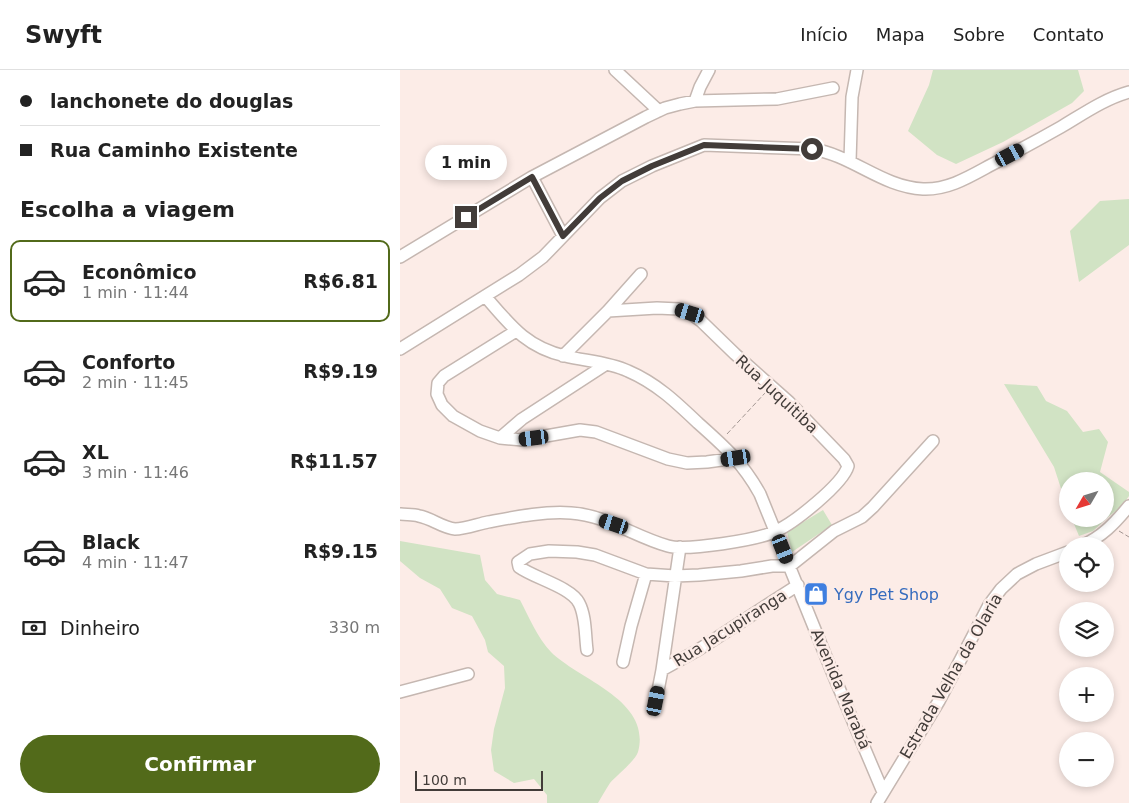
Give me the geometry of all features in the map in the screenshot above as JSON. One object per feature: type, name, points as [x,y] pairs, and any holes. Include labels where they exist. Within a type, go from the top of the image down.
[{"type":"street","points":[[615,70],[659,111]]},
{"type":"street","points":[[695,101],[709,70]]},
{"type":"street","points":[[850,161],[852,97],[857,70]]},
{"type":"street","points":[[400,257],[532,177],[646,116],[680,104],[695,101],[777,99],[833,88]]},
{"type":"street","points":[[400,349],[519,275],[543,257],[600,198],[622,181],[652,166],[704,145],[812,149],[828,152],[850,161],[890,182],[907,187],[939,188],[960,181],[1043,138],[1113,97],[1129,92]]},
{"type":"street","points":[[532,177],[563,236]]},
{"type":"street","points":[[563,356],[608,311],[641,274]]},
{"type":"street","name":"Avenida Marabá","points":[[485,296],[516,332],[532,344],[563,356],[606,364],[632,373],[667,394],[736,458],[749,474],[760,494],[833,674],[884,792]]},
{"type":"street","name":"Rua Juquitiba","points":[[608,311],[657,308],[679,309],[690,313],[789,402],[844,459],[848,466],[844,476],[836,486],[813,506],[776,532]]},
{"type":"street","points":[[516,332],[444,376],[438,383],[437,394],[442,405],[453,416],[480,431],[500,438],[523,440],[580,430],[596,432],[668,459],[686,462],[707,462],[736,458]]},
{"type":"street","points":[[500,438],[522,419],[606,364]]},
{"type":"street","points":[[587,650],[584,616],[579,602],[571,593],[538,579],[519,567],[518,562],[521,558],[530,554],[549,551],[577,552],[603,558],[646,574],[675,576],[741,571],[772,566],[790,566],[834,531],[862,517],[933,441]]},
{"type":"street","points":[[1114,525],[1129,506]]},
{"type":"street","points":[[400,514],[419,516],[454,529],[548,513],[574,513],[614,524],[668,546],[680,547],[739,540],[776,532]]},
{"type":"street","points":[[1100,537],[1111,528]]},
{"type":"street","points":[[656,701],[680,547]]},
{"type":"street","name":"Estrada Velha da Olaria","points":[[877,803],[938,701],[989,605],[1017,574],[1059,555]]},
{"type":"street","points":[[623,662],[646,574]]},
{"type":"street","name":"Rua Jacupiranga","points":[[662,670],[698,650],[798,585]]},
{"type":"street","points":[[400,692],[468,674]]},
{"type":"path","points":[[719,442],[771,387]]},
{"type":"path","points":[[1114,528],[1129,537]]},
{"type":"green space","points":[[933,70],[1078,70],[1084,91],[1072,103],[1003,142],[956,164],[937,155],[908,131],[929,85]]},
{"type":"green space","points":[[1129,199],[1129,245],[1079,282],[1070,231],[1100,201]]},
{"type":"green space","points":[[1004,384],[1037,386],[1046,401],[1067,411],[1083,432],[1099,429],[1108,442],[1100,472],[1059,472],[1059,482],[1054,467]]},
{"type":"green space","points":[[1114,482],[1129,492],[1129,496],[1121,507],[1114,512]]},
{"type":"green space","points":[[823,510],[832,525],[792,552],[787,532]]},
{"type":"green space","points":[[1076,528],[1096,528],[1093,531],[1079,536]]},
{"type":"green space","points":[[400,541],[480,555],[485,580],[497,594],[520,600],[537,633],[551,652],[610,693],[624,705],[634,718],[639,734],[638,752],[630,764],[610,783],[598,803],[547,803],[547,795],[534,779],[514,783],[494,771],[491,750],[494,729],[505,688],[504,666],[488,652],[485,640],[472,616],[452,608],[440,589],[420,578],[400,561]]},
{"type":"place","name":"Ygy Pet Shop","points":[[816,594]]},
{"type":"route","points":[[466,217],[532,177],[563,236],[600,198],[622,181],[652,166],[704,145],[720,144],[812,149]]}]
